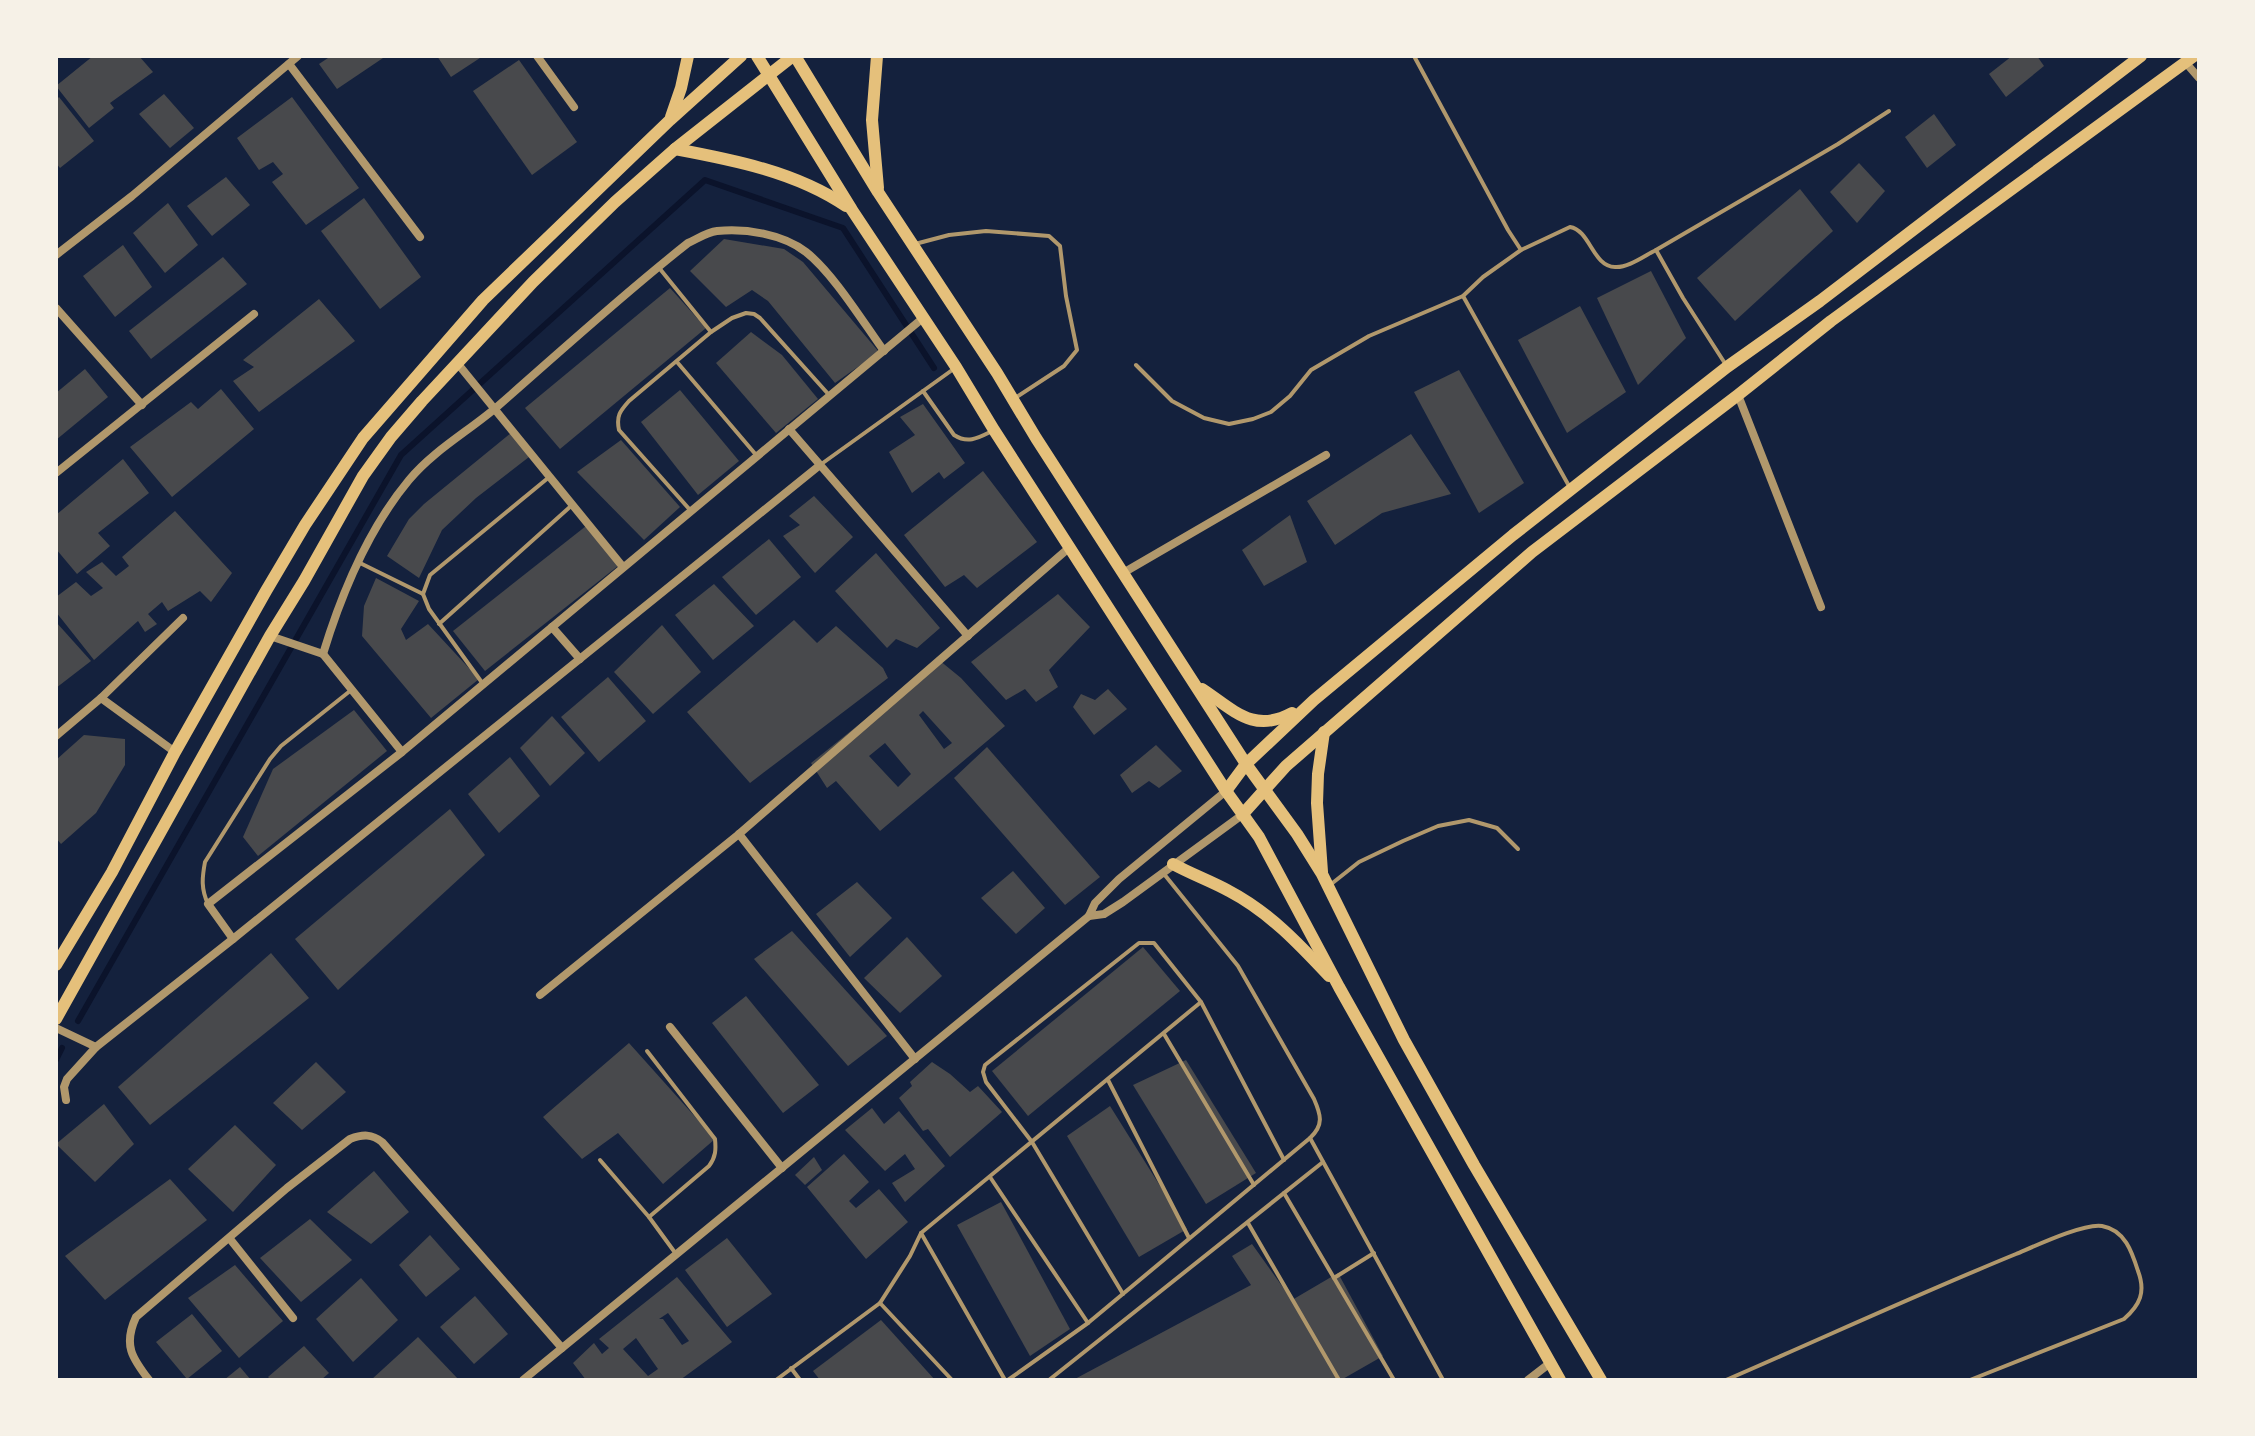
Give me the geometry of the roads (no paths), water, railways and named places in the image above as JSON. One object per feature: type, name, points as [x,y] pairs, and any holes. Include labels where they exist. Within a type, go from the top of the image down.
[{"type":"main road","points":[[670,120],[688,56]]},
{"type":"main road","points":[[56,965],[112,872],[175,752],[297,538],[363,438],[483,300],[741,56]]},
{"type":"main road","points":[[757,56],[918,322],[956,367],[1226,791],[1259,837],[1339,987],[1560,1380]]},
{"type":"main road","points":[[56,1019],[270,636],[363,476],[391,437],[533,282],[615,202],[675,149],[794,56],[1246,764],[1297,834],[1325,880],[1404,1040],[1601,1380]]},
{"type":"main road","points":[[877,56],[872,120],[878,192]]},
{"type":"main road","points":[[1226,791],[1246,764],[1314,700],[1513,535],[1727,367],[1820,301],[2141,56]]},
{"type":"main road","points":[[1242,815],[1286,766],[1532,552],[1831,321],[2190,60]]},
{"type":"main road","points":[[675,149],[770,171],[824,191],[852,210]]},
{"type":"main road","points":[[1196,685],[1250,720],[1260,722],[1281,718],[1314,700]]},
{"type":"main road","points":[[1324,732],[1317,803],[1325,880]]},
{"type":"main road","points":[[1168,868],[1230,891],[1267,916],[1283,928],[1339,987]]},
{"type":"street","points":[[56,255],[132,196],[298,56]]},
{"type":"street","points":[[537,56],[574,107]]},
{"type":"street","points":[[2190,60],[2199,78]]},
{"type":"street","points":[[289,64],[420,237]]},
{"type":"street","points":[[323,654],[336,610],[358,562],[379,524],[420,467],[494,409],[688,243],[714,231],[748,231],[781,239],[805,251],[826,273],[884,351]]},
{"type":"street","points":[[56,308],[142,405]]},
{"type":"street","points":[[56,473],[254,314]]},
{"type":"street","points":[[233,939],[208,904],[402,752],[918,322]]},
{"type":"street","points":[[458,364],[623,567]]},
{"type":"street","points":[[1738,395],[1821,607]]},
{"type":"street","points":[[789,429],[968,636]]},
{"type":"street","points":[[1123,573],[1326,455]]},
{"type":"street","points":[[66,1100],[64,1087],[67,1079],[96,1047],[820,465]]},
{"type":"street","points":[[540,995],[739,834],[1070,547]]},
{"type":"street","points":[[56,736],[101,698],[183,618]]},
{"type":"street","points":[[552,627],[580,659]]},
{"type":"street","points":[[270,636],[323,654],[402,752]]},
{"type":"street","points":[[101,698],[175,752]]},
{"type":"street","points":[[523,1380],[1089,916],[1095,903],[1119,879],[1226,791]]},
{"type":"street","points":[[1089,916],[1104,914],[1242,815]]},
{"type":"street","points":[[739,834],[915,1059]]},
{"type":"street","points":[[670,1027],[782,1168]]},
{"type":"street","points":[[56,1028],[96,1047]]},
{"type":"street","points":[[149,1380],[136,1363],[130,1348],[129,1332],[136,1317],[287,1188],[350,1139],[359,1136],[376,1137],[562,1348]]},
{"type":"street","points":[[230,1239],[293,1318]]},
{"type":"street","points":[[1528,1380],[1550,1363]]},
{"type":"lane","points":[[1414,56],[1521,250]]},
{"type":"lane","points":[[1136,365],[1172,401],[1204,418],[1229,424],[1253,419],[1271,412],[1290,396],[1311,370],[1369,336],[1463,296],[1483,277],[1521,250],[1576,227],[1606,265],[1616,268],[1656,250],[1889,111]]},
{"type":"lane","points":[[913,245],[949,235],[986,231],[1049,236],[1060,246],[1077,350],[1064,366],[1012,400]]},
{"type":"lane","points":[[1656,250],[1727,367]]},
{"type":"lane","points":[[658,266],[711,332]]},
{"type":"lane","points":[[1463,296],[1571,490]]},
{"type":"lane","points":[[691,511],[619,430],[617,420],[629,401],[711,332],[739,314],[754,314],[830,396]]},
{"type":"lane","points":[[677,362],[757,456]]},
{"type":"lane","points":[[820,465],[956,367]]},
{"type":"lane","points":[[923,391],[959,438],[971,440],[994,430]]},
{"type":"lane","points":[[423,594],[430,575],[549,476]]},
{"type":"lane","points":[[439,624],[573,505]]},
{"type":"lane","points":[[358,562],[423,594],[429,609],[483,684]]},
{"type":"lane","points":[[208,904],[202,891],[205,862],[270,759],[281,746],[352,689]]},
{"type":"lane","points":[[1325,880],[1438,826],[1469,820],[1497,828],[1518,849]]},
{"type":"lane","points":[[921,1233],[1007,1380],[1088,1323],[1315,1134],[1321,1114],[1314,1099],[1238,966],[1168,868]]},
{"type":"lane","points":[[1123,1294],[1032,1142],[986,1082],[984,1068],[992,1060],[1139,943],[1149,942],[1159,946],[1201,1002],[1284,1160]]},
{"type":"lane","points":[[776,1380],[880,1303],[921,1233],[1201,1002]]},
{"type":"lane","points":[[1164,1034],[1254,1185]]},
{"type":"lane","points":[[647,1051],[715,1139],[716,1148],[709,1166],[649,1217]]},
{"type":"lane","points":[[1108,1080],[1190,1238]]},
{"type":"lane","points":[[1310,1138],[1443,1380]]},
{"type":"lane","points":[[600,1160],[676,1254]]},
{"type":"lane","points":[[1049,1380],[1323,1162]]},
{"type":"lane","points":[[990,1177],[1088,1323]]},
{"type":"lane","points":[[1284,1193],[1394,1380]]},
{"type":"lane","points":[[1248,1222],[1339,1380]]},
{"type":"lane","points":[[1726,1380],[2053,1238],[2101,1226],[2128,1243],[2142,1281],[2137,1308],[2124,1319],[1970,1380]]},
{"type":"lane","points":[[1334,1278],[1374,1253]]},
{"type":"lane","points":[[880,1303],[952,1380]]},
{"type":"lane","points":[[791,1368],[800,1380]]},
{"type":"waterway","points":[[78,1021],[401,455],[705,180],[843,228],[934,368]]},
{"type":"waterway","points":[[56,1060],[62,1048]]}]
